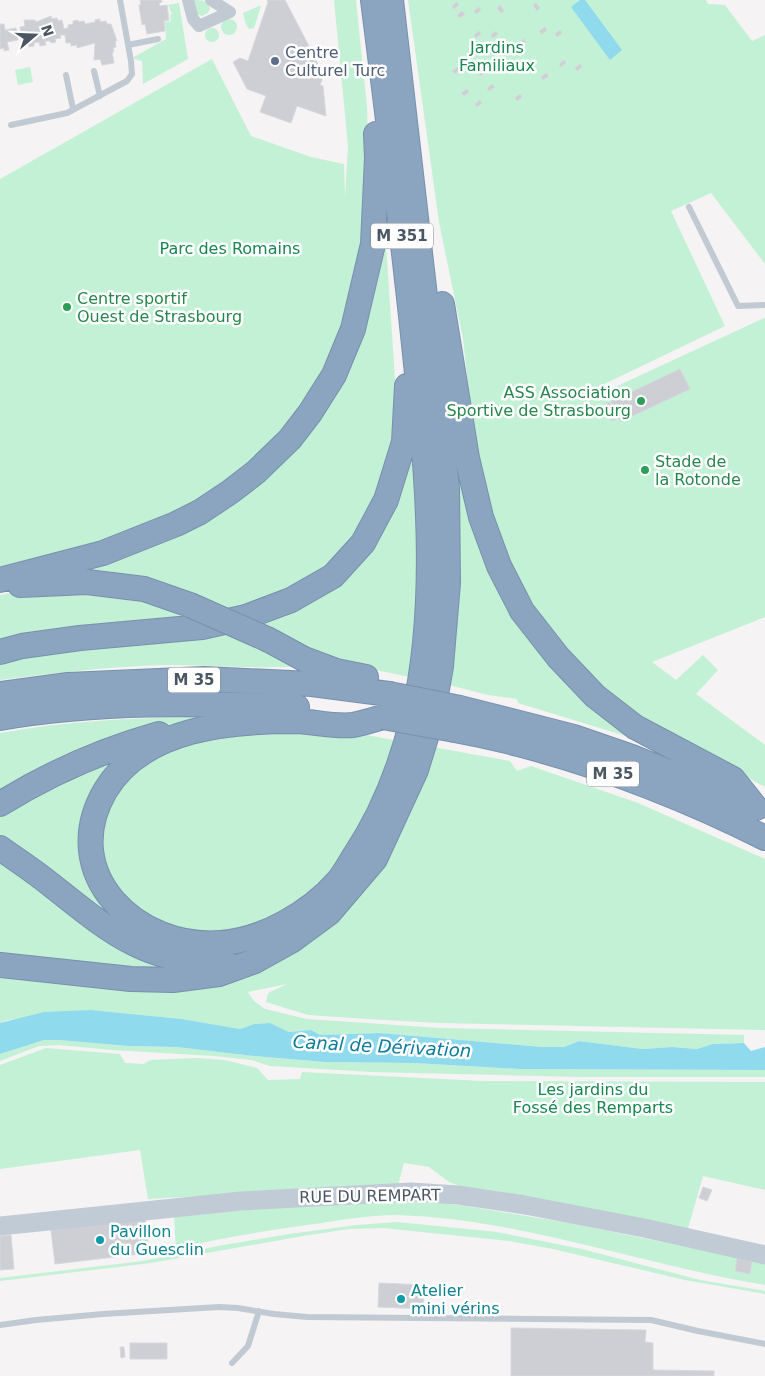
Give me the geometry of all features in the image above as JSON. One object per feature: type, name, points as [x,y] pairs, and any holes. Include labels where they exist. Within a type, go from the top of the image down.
[{"type":"highway","name":"M 351","points":[[372,0],[411,312]]},
{"type":"highway","points":[[0,580],[103,553],[176,524],[200,512],[256,472],[290,439],[310,413],[334,375],[353,329],[373,244],[377,158],[372,0]]},
{"type":"highway","points":[[0,965],[131,979],[173,980],[200,977],[255,962],[291,942],[330,913],[375,859],[416,770],[432,718],[441,666],[448,584],[447,488],[391,0]]},
{"type":"highway","points":[[404,110],[420,160],[467,458],[481,518],[499,566],[522,611],[558,657],[595,696],[635,727],[733,779],[761,810]]},
{"type":"highway","points":[[0,652],[22,646],[80,638],[202,627],[246,618],[291,600],[333,576],[363,543],[386,500],[404,442],[411,312]]},
{"type":"highway","points":[[383,717],[350,725],[300,721],[265,722],[217,727],[195,731],[168,740],[137,757],[108,786],[93,821],[92,844],[95,868],[101,883],[116,904],[126,914],[151,931],[183,942],[222,943],[241,940],[276,927],[303,911],[338,880],[365,840],[386,799],[402,755],[413,715],[426,637],[429,581],[424,433],[411,312]]},
{"type":"highway","points":[[0,587],[87,582],[144,589],[190,605],[268,640],[304,659],[336,671],[375,680],[389,694]]},
{"type":"highway","name":"M 35","points":[[0,694],[68,685],[204,679],[312,684],[389,694],[518,743],[630,780],[697,807],[765,838]]},
{"type":"highway","name":"M 35","points":[[0,718],[31,713],[118,705],[206,703],[310,708],[383,717],[457,719],[574,737],[623,754],[761,810]]},
{"type":"highway","points":[[0,804],[40,781],[94,755],[129,742],[173,730],[195,731]]},
{"type":"highway","points":[[0,848],[117,934],[158,954],[187,961],[206,962],[227,960],[274,950]]},
{"type":"street","points":[[188,0],[193,19],[199,26],[230,12],[211,0]]},
{"type":"street","name":"RUE DU REMPART","points":[[0,1226],[241,1201],[411,1192],[458,1196],[525,1206],[644,1228],[765,1254]]},
{"type":"lane","points":[[12,125],[53,117],[74,110],[127,81],[132,74],[120,0]]},
{"type":"lane","points":[[128,45],[158,39]]},
{"type":"lane","points":[[94,71],[100,96]]},
{"type":"lane","points":[[66,75],[74,110]]},
{"type":"lane","points":[[689,207],[738,306],[765,305]]},
{"type":"lane","points":[[0,1326],[36,1320],[103,1314],[219,1307],[306,1316],[652,1320],[765,1344]]},
{"type":"lane","points":[[232,1363],[248,1346],[259,1311]]},
{"type":"green space","points":[[193,0],[206,2],[210,9],[208,13],[202,16],[197,14]]},
{"type":"green space","name":"Parc des Romains","points":[[334,0],[356,0],[367,107],[369,165],[359,280],[326,374],[271,449],[166,522],[0,574],[0,179],[212,59],[251,136],[311,157],[344,164],[345,197],[348,146]]},
{"type":"green space","name":"Jardins Familiaux","points":[[408,0],[706,0],[708,4],[725,5],[752,41],[765,35],[765,264],[711,193],[671,211],[725,326],[596,388],[600,394],[765,319],[765,617],[652,662],[676,680],[703,655],[718,670],[696,694],[765,745],[765,787],[626,712],[557,649],[504,559],[475,449],[463,339],[439,222]]},
{"type":"green space","points":[[179,3],[188,59],[143,84],[142,61],[134,59],[134,57],[166,39],[165,22],[171,21],[170,15],[172,14],[168,5]]},
{"type":"green space","points":[[261,6],[254,28],[249,29],[243,13]]},
{"type":"green space","points":[[229,19],[235,21],[237,27],[235,33],[229,35],[223,33],[221,27],[223,21]]},
{"type":"green space","points":[[209,28],[215,28],[219,35],[215,42],[209,42],[205,38],[205,32]]},
{"type":"green space","points":[[30,67],[33,82],[18,85],[15,70]]},
{"type":"green space","points":[[379,243],[386,245],[395,379],[395,429],[385,480],[369,520],[333,564],[290,593],[228,613],[35,578],[158,539],[308,426]]},
{"type":"green space","points":[[460,429],[487,555],[629,737],[518,703],[517,699],[488,695],[449,685],[454,479]]},
{"type":"green space","points":[[412,436],[419,582],[410,677],[346,664],[253,625],[340,578]]},
{"type":"green space","points":[[37,588],[146,595],[203,620],[0,644],[0,595]]},
{"type":"green space","points":[[231,632],[303,666],[161,665],[80,671],[0,680],[0,656]]},
{"type":"green space","points":[[196,717],[219,718],[0,797],[0,733],[98,721]]},
{"type":"green space","points":[[248,731],[346,731],[394,740],[382,778],[367,812],[349,843],[328,873],[306,895],[283,911],[239,931],[186,933],[127,905],[103,865],[102,820],[124,778],[169,748]]},
{"type":"green space","points":[[137,747],[87,843],[155,946],[0,842],[0,813]]},
{"type":"green space","points":[[433,747],[510,761],[517,771],[531,766],[638,803],[765,859],[765,1030],[439,1023],[308,1015],[266,1002],[268,993],[287,984],[248,992],[254,1001],[265,1009],[307,1019],[440,1028],[744,1035],[744,1043],[713,1044],[697,1049],[672,1047],[643,1049],[579,1041],[564,1047],[542,1047],[380,1033],[320,1035],[311,1030],[289,1032],[270,1023],[254,1024],[240,1029],[182,1019],[91,1010],[8,1020],[0,1023],[0,971],[137,987],[325,930],[351,906],[372,881],[410,814]]},
{"type":"green space","points":[[0,858],[193,971],[0,960]]},
{"type":"green space","points":[[44,1040],[128,1046],[177,1047],[325,1062],[414,1063],[520,1069],[765,1070],[765,1077],[578,1077],[372,1072],[270,1066],[251,1060],[214,1056],[59,1045],[39,1046],[0,1061],[0,1054]]},
{"type":"green space","name":"Les jardins du Fossé des Remparts","points":[[46,1048],[120,1054],[125,1063],[144,1064],[150,1060],[196,1058],[225,1060],[257,1068],[268,1080],[300,1079],[302,1072],[483,1081],[765,1082],[765,1190],[703,1176],[687,1232],[478,1193],[449,1182],[429,1167],[404,1163],[398,1185],[148,1199],[140,1150],[0,1169],[0,1065]]},
{"type":"green space","points":[[429,1202],[459,1205],[569,1223],[765,1263],[765,1285],[490,1225],[444,1218],[397,1215],[285,1228],[176,1248],[174,1217],[277,1207]]},
{"type":"green space","points":[[397,1222],[497,1232],[582,1249],[700,1280],[765,1291],[765,1294],[685,1280],[553,1249],[509,1241],[383,1228],[349,1229],[151,1263],[0,1281],[0,1278],[143,1261],[289,1234]]},
{"type":"water","points":[[580,0],[585,0],[622,50],[610,60],[571,7]]},
{"type":"water","name":"Canal de Dérivation","points":[[91,1010],[182,1019],[240,1029],[254,1024],[270,1023],[289,1032],[311,1030],[320,1035],[380,1033],[542,1047],[564,1047],[579,1041],[643,1049],[672,1047],[697,1049],[713,1044],[744,1043],[751,1051],[765,1047],[765,1070],[520,1069],[414,1063],[325,1062],[177,1047],[128,1046],[59,1040],[44,1040],[0,1054],[0,1023],[44,1012]]},
{"type":"building","points":[[140,0],[161,0],[160,6],[167,5],[169,20],[164,21],[165,31],[147,34],[145,24],[142,25]]},
{"type":"building","name":"Centre Culturel Turc","points":[[267,0],[285,0],[311,50],[308,57],[316,60],[320,69],[322,80],[320,85],[323,86],[326,116],[297,106],[291,123],[260,112],[266,96],[247,89],[233,62],[240,58],[248,61],[268,2]]},
{"type":"building","points":[[457,2],[459,5],[454,9],[452,6]]},
{"type":"building","points":[[536,3],[540,8],[537,11],[533,5]]},
{"type":"building","points":[[500,5],[504,11],[501,13],[497,8]]},
{"type":"building","points":[[479,7],[481,10],[476,14],[474,11]]},
{"type":"building","points":[[462,11],[465,14],[460,18],[457,15]]},
{"type":"building","points":[[51,16],[52,19],[62,20],[64,29],[68,28],[68,25],[73,24],[73,21],[78,20],[78,22],[84,21],[85,24],[100,19],[100,22],[106,21],[107,24],[111,24],[117,41],[115,41],[116,47],[113,48],[114,52],[112,52],[114,63],[102,65],[100,59],[94,60],[95,43],[77,48],[77,45],[71,46],[71,43],[66,43],[65,35],[60,35],[61,38],[55,39],[56,42],[45,41],[46,45],[40,46],[39,42],[29,47],[27,38],[22,39],[20,27],[25,26],[24,20],[35,20],[36,22]]},
{"type":"building","points":[[0,24],[4,24],[5,30],[16,28],[18,40],[7,42],[9,50],[4,51],[4,48],[0,49]]},
{"type":"building","points":[[545,27],[547,30],[542,34],[539,31]]},
{"type":"building","points":[[560,30],[562,33],[557,37],[555,34]]},
{"type":"building","points":[[479,31],[481,34],[476,38],[474,35]]},
{"type":"building","points":[[496,31],[498,34],[493,38],[491,35]]},
{"type":"building","points":[[524,39],[526,42],[521,46],[519,43]]},
{"type":"building","points":[[480,43],[484,49],[481,51],[477,46]]},
{"type":"building","points":[[522,60],[525,63],[519,67],[517,64]]},
{"type":"building","points":[[564,60],[566,63],[561,67],[559,64]]},
{"type":"building","points":[[580,64],[582,67],[577,71],[575,68]]},
{"type":"building","points":[[458,67],[460,70],[455,74],[452,71]]},
{"type":"building","points":[[483,69],[486,72],[480,76],[478,73]]},
{"type":"building","points":[[546,73],[549,76],[543,80],[541,77]]},
{"type":"building","points":[[492,84],[495,87],[489,91],[487,88]]},
{"type":"building","points":[[467,89],[469,92],[464,96],[461,93]]},
{"type":"building","points":[[520,94],[522,97],[517,101],[515,98]]},
{"type":"building","points":[[480,100],[482,103],[477,107],[475,104]]},
{"type":"building","points":[[680,369],[690,389],[620,422],[610,402]]},
{"type":"building","points":[[610,402],[618,418],[614,420],[606,403]]},
{"type":"building","points":[[606,403],[614,420],[612,421],[604,404]]},
{"type":"building","points":[[703,1187],[712,1190],[707,1201],[699,1198]]},
{"type":"building","name":"Pavillon du Guesclin","points":[[145,1218],[149,1253],[55,1264],[51,1230]]},
{"type":"building","points":[[11,1235],[14,1269],[0,1270],[0,1236]]},
{"type":"building","points":[[737,1258],[752,1262],[750,1274],[735,1271]]},
{"type":"building","name":"Atelier mini vérins","points":[[379,1283],[424,1285],[423,1309],[378,1307]]},
{"type":"building","points":[[511,1328],[646,1330],[645,1342],[653,1343],[653,1370],[714,1371],[714,1376],[511,1376]]},
{"type":"building","points":[[130,1343],[167,1343],[167,1359],[130,1359]]},
{"type":"building","points":[[120,1347],[124,1347],[125,1357],[121,1358]]},
{"type":"place","name":"Centre Culturel Turc","points":[[275,61]]},
{"type":"place","name":"Centre sportif Ouest de Strasbourg","points":[[67,307]]},
{"type":"place","name":"ASS Association Sportive de Strasbourg","points":[[641,401]]},
{"type":"place","name":"Stade de la Rotonde","points":[[645,470]]},
{"type":"place","name":"Pavillon du Guesclin","points":[[100,1240]]},
{"type":"place","name":"Atelier mini vérins","points":[[401,1299]]}]
